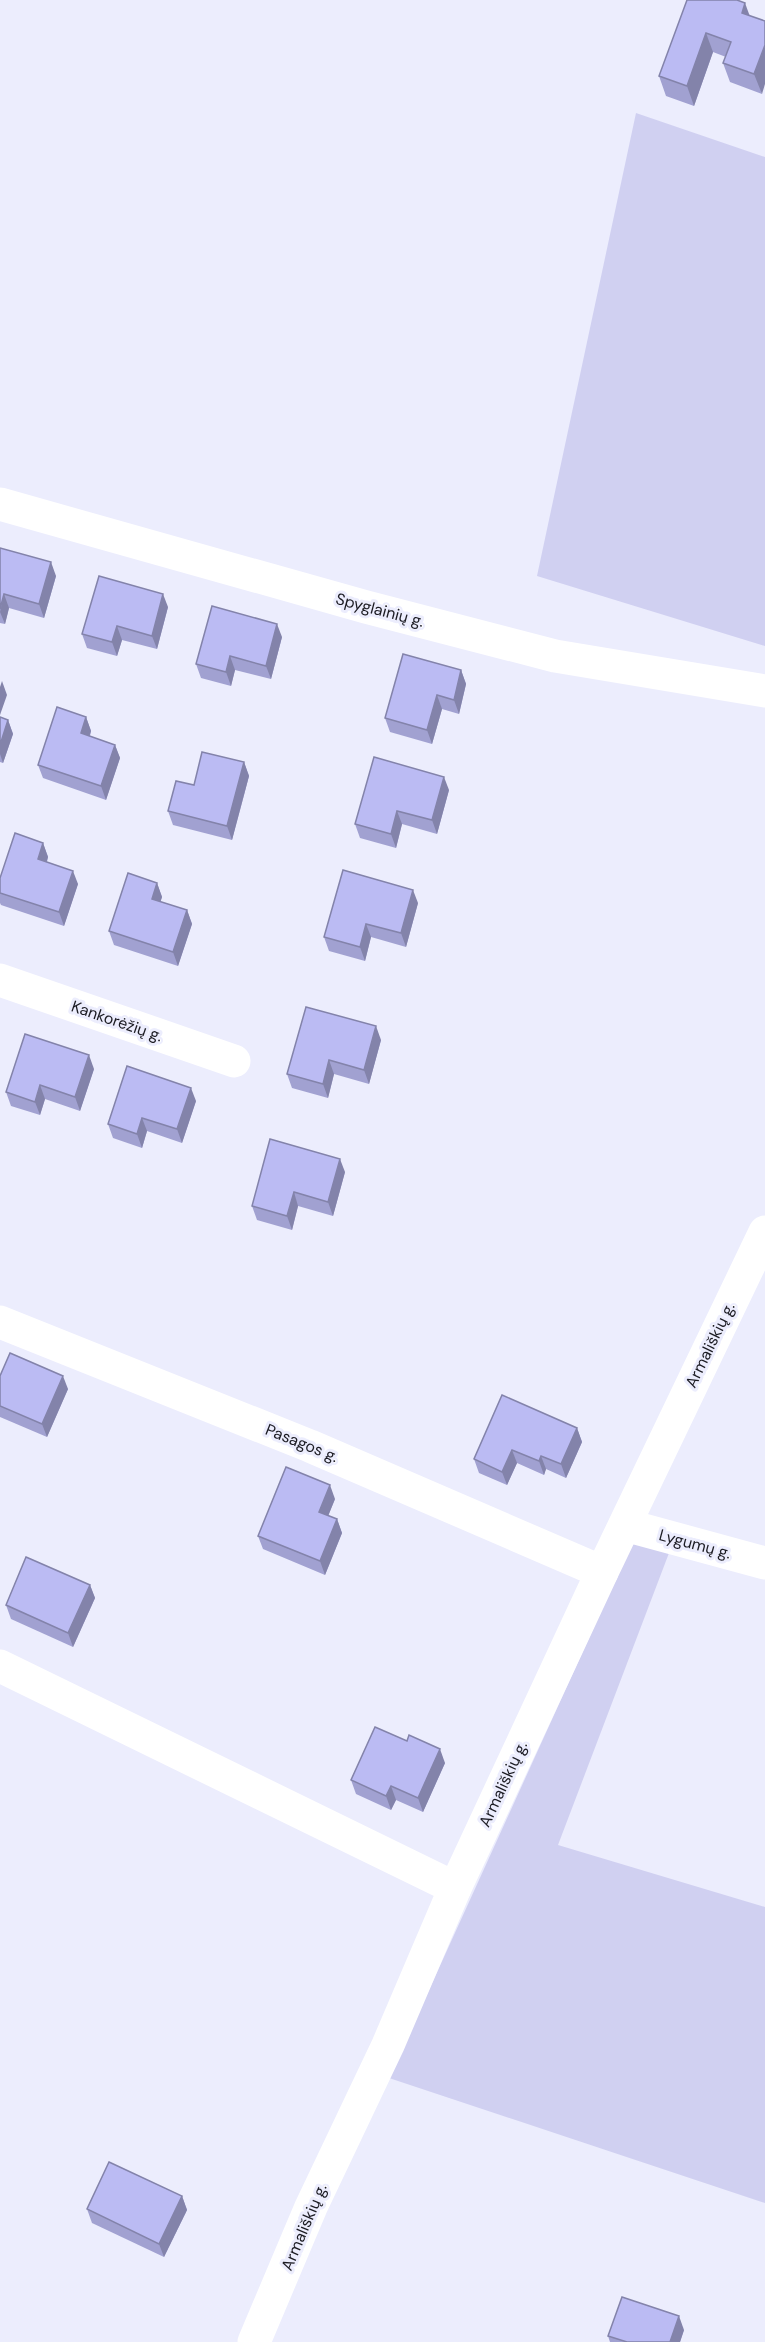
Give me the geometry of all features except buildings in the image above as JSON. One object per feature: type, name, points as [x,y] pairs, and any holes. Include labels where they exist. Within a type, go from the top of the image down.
[{"type":"street","name":"Spyglainių g.","points":[[0,504],[555,656],[765,692]]},
{"type":"street","name":"Kankorėžių g.","points":[[0,980],[234,1061]]},
{"type":"street","name":"Armališkių g.","points":[[254,2342],[311,2207],[388,2045],[455,1888],[602,1572],[765,1232]]},
{"type":"street","name":"Pasagos g.","points":[[0,1322],[310,1446],[602,1572]]},
{"type":"street","name":"Lygumų g.","points":[[625,1525],[765,1563]]},
{"type":"street","points":[[0,1666],[455,1888]]},
{"type":"shaded area","points":[[636,113],[765,157],[765,646],[537,576]]},
{"type":"shaded area","points":[[634,1539],[669,1553],[558,1845],[765,1907],[765,2203],[389,2078]]}]
